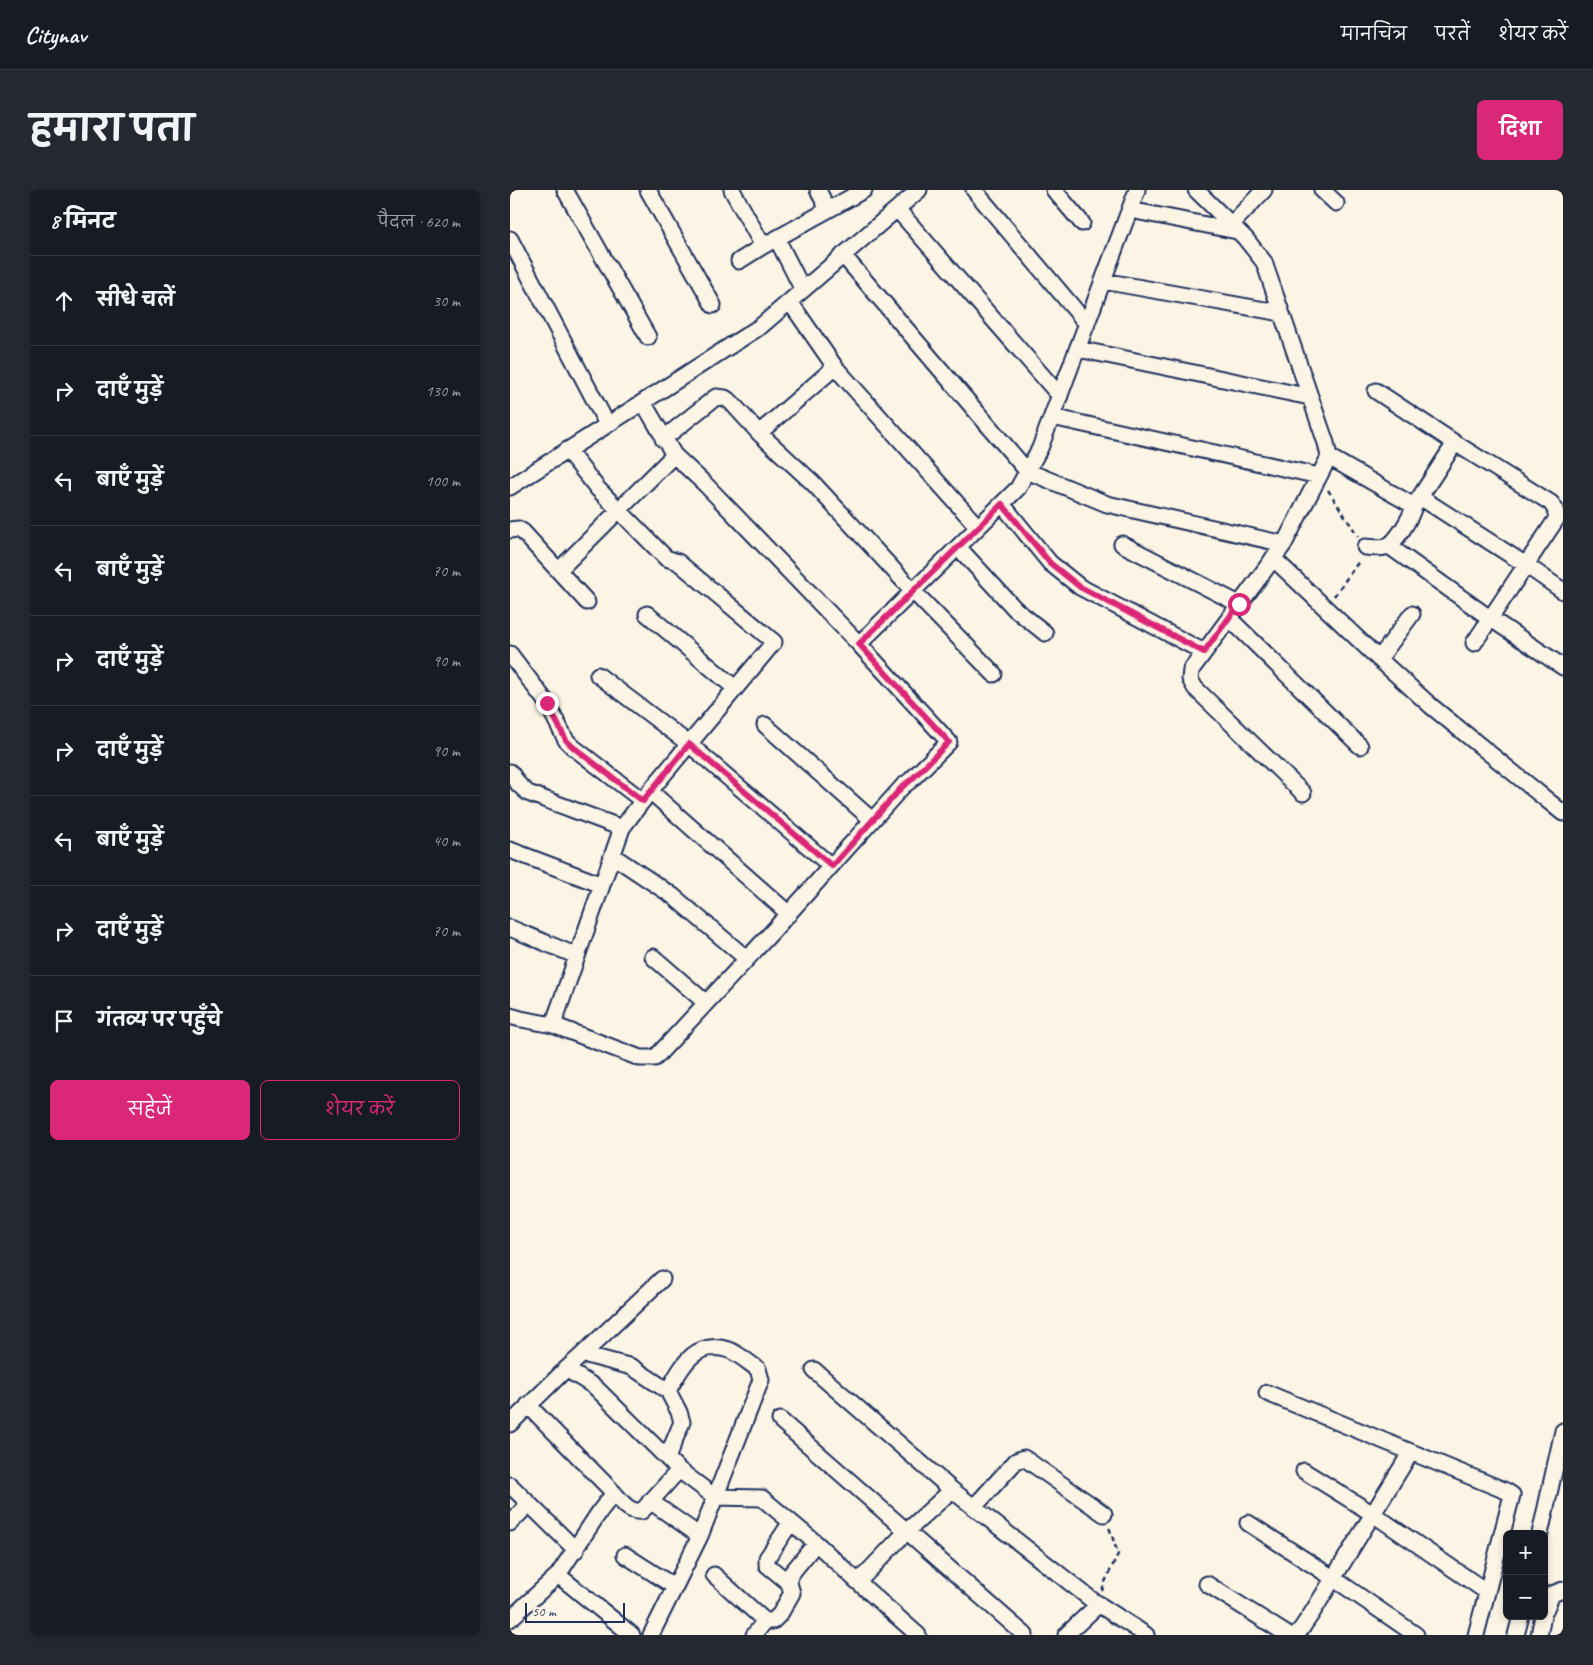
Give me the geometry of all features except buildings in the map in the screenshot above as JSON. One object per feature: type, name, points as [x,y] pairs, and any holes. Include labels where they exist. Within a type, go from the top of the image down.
[{"type":"street","points":[[565,190],[648,337]]},
{"type":"street","points":[[648,190],[713,305]]},
{"type":"street","points":[[732,190],[763,246]]},
{"type":"street","points":[[818,190],[828,210]]},
{"type":"street","points":[[739,261],[864,190]]},
{"type":"street","points":[[510,487],[761,326],[844,255],[899,201],[919,190]]},
{"type":"street","points":[[974,190],[1087,324]]},
{"type":"street","points":[[1054,190],[1082,223]]},
{"type":"street","points":[[859,644],[1018,488],[1040,448],[1137,190]]},
{"type":"street","points":[[1196,190],[1234,228],[1264,262],[1329,457],[1284,544],[1191,670],[1190,679],[1195,688],[1303,793]]},
{"type":"street","points":[[1234,228],[1264,190]]},
{"type":"street","points":[[1322,190],[1336,203]]},
{"type":"street","points":[[899,201],[1060,396]]},
{"type":"street","points":[[1130,210],[1234,228]]},
{"type":"street","points":[[777,238],[803,290]]},
{"type":"street","points":[[510,239],[607,424]]},
{"type":"street","points":[[844,255],[1027,471],[1107,504],[1284,544]]},
{"type":"street","points":[[1103,282],[1281,313]]},
{"type":"street","points":[[790,302],[835,367],[978,527]]},
{"type":"street","points":[[1078,348],[1310,397]]},
{"type":"street","points":[[760,433],[835,367]]},
{"type":"street","points":[[1376,391],[1556,508],[1558,518],[1474,643]]},
{"type":"street","points":[[663,438],[716,397],[725,398],[731,402],[760,433],[813,483],[913,591],[994,674]]},
{"type":"street","points":[[510,1016],[521,1020],[553,1025],[640,1058],[655,1058],[789,914],[903,786],[949,742],[859,644],[674,455],[643,402]]},
{"type":"street","points":[[1052,417],[1319,476]]},
{"type":"street","points":[[1365,547],[1382,548],[1390,546],[1411,517],[1417,501],[1455,443]]},
{"type":"street","points":[[553,1025],[622,828],[774,642],[678,562],[666,558],[598,489],[567,450]]},
{"type":"street","points":[[559,570],[674,455]]},
{"type":"street","points":[[1329,457],[1417,501],[1526,565],[1563,591]]},
{"type":"street","points":[[1002,504],[1050,563],[1080,587],[1204,652]]},
{"type":"street","points":[[510,530],[518,529],[523,532],[587,602]]},
{"type":"street","points":[[1122,544],[1239,604]]},
{"type":"street","points":[[1390,546],[1490,618],[1563,667]]},
{"type":"street","points":[[958,547],[1014,610],[1046,633]]},
{"type":"street","points":[[1273,558],[1431,706],[1563,813]]},
{"type":"street","points":[[647,614],[735,688]]},
{"type":"street","points":[[1379,659],[1412,614]]},
{"type":"street","points":[[1229,618],[1360,746]]},
{"type":"street","points":[[510,654],[547,703],[566,740],[573,747],[647,796],[789,914]]},
{"type":"street","points":[[598,675],[689,744],[832,866]]},
{"type":"street","points":[[765,725],[872,820]]},
{"type":"street","points":[[510,772],[519,785],[528,792],[622,828]]},
{"type":"street","points":[[510,850],[602,885]]},
{"type":"street","points":[[613,856],[673,896],[747,958]]},
{"type":"street","points":[[510,928],[577,956]]},
{"type":"street","points":[[653,957],[706,1003]]},
{"type":"street","points":[[510,1424],[662,1279]]},
{"type":"street","points":[[651,1635],[700,1536],[761,1380],[758,1369],[730,1350],[714,1347],[695,1352],[680,1369],[668,1391]]},
{"type":"street","points":[[583,1354],[632,1366],[668,1391],[680,1412],[682,1422],[667,1458]]},
{"type":"street","points":[[566,1369],[595,1388],[679,1470],[715,1497],[762,1498],[816,1543],[918,1635]]},
{"type":"street","points":[[814,1370],[952,1490],[1099,1604],[1146,1635]]},
{"type":"street","points":[[1267,1394],[1512,1495],[1476,1635]]},
{"type":"street","points":[[528,1405],[628,1509],[635,1512],[642,1511],[679,1470]]},
{"type":"street","points":[[780,1420],[1025,1635]]},
{"type":"street","points":[[1541,1530],[1563,1431]]},
{"type":"street","points":[[1297,1635],[1411,1452]]},
{"type":"street","points":[[974,1507],[1016,1461],[1024,1458],[1104,1514]]},
{"type":"street","points":[[1304,1471],[1373,1514],[1487,1592]]},
{"type":"street","points":[[510,1485],[576,1550]]},
{"type":"street","points":[[858,1582],[906,1532],[952,1490]]},
{"type":"street","points":[[510,1619],[558,1575],[576,1550],[600,1510],[614,1493]]},
{"type":"street","points":[[650,1501],[700,1536]]},
{"type":"street","points":[[510,1522],[529,1504]]},
{"type":"street","points":[[789,1583],[767,1565],[767,1558],[790,1522]]},
{"type":"street","points":[[1248,1523],[1334,1578],[1416,1635]]},
{"type":"street","points":[[714,1575],[766,1621],[773,1621],[780,1614],[792,1593],[789,1583],[790,1575],[816,1543]]},
{"type":"street","points":[[625,1555],[675,1587]]},
{"type":"street","points":[[558,1575],[632,1635]]},
{"type":"street","points":[[1207,1584],[1288,1635]]},
{"type":"street","points":[[1548,1603],[1552,1594],[1563,1590]]},
{"type":"street","points":[[1066,1635],[1099,1604]]},
{"type":"street","points":[[1516,1635],[1520,1620]]},
{"type":"street","points":[[1539,1635],[1542,1620]]},
{"type":"street","points":[[754,1635],[766,1621]]},
{"type":"path","points":[[1319,476],[1365,547],[1364,556],[1326,608]]},
{"type":"path","points":[[1099,1604],[1104,1584],[1118,1554],[1104,1514]]},
{"type":"route","points":[[547,703],[566,740],[643,801],[689,744],[832,866],[903,786],[949,742],[859,644],[1002,504],[1050,563],[1080,587],[1204,652],[1239,604]]}]
